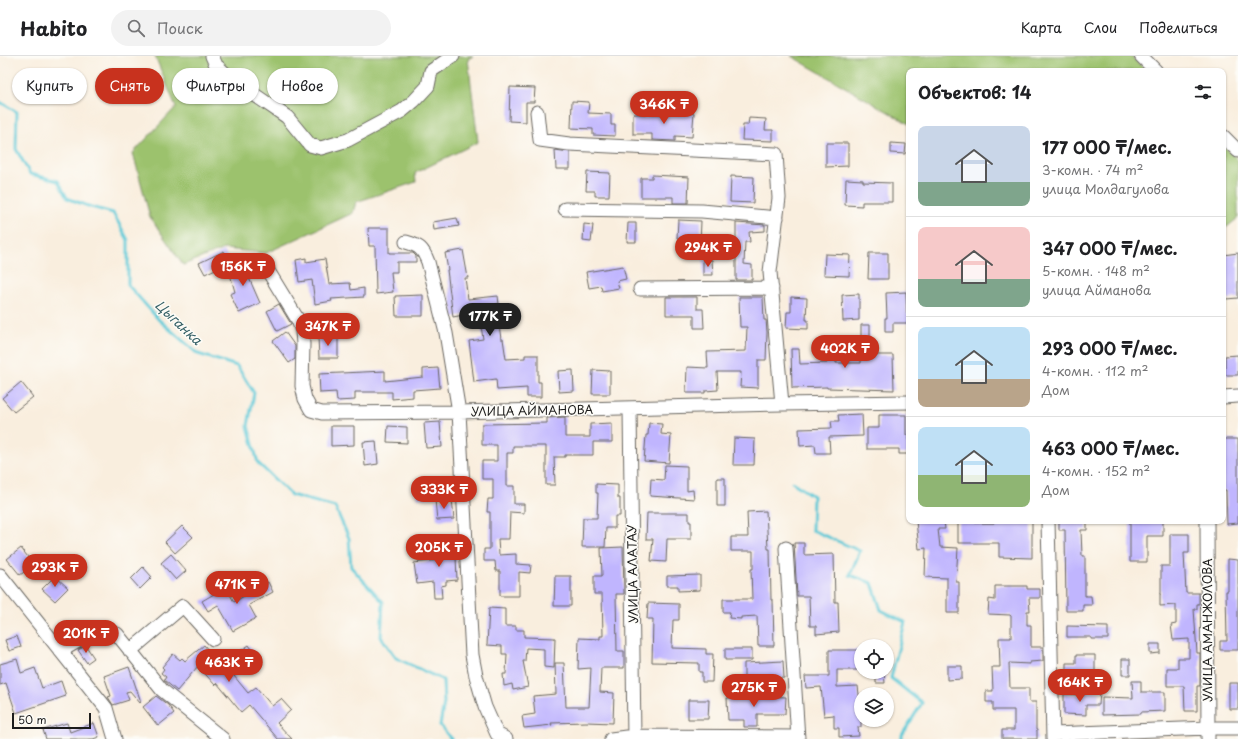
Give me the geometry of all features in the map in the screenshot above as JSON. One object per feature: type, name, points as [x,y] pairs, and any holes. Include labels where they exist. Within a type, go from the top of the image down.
[{"type":"street","points":[[212,56],[216,65],[230,78],[287,117],[310,145],[321,148],[348,140],[402,111],[428,86],[431,71],[453,56]]},
{"type":"street","points":[[1141,56],[1153,68]]},
{"type":"street","points":[[537,112],[540,140],[569,144],[776,154],[779,198],[770,272],[782,404]]},
{"type":"street","points":[[1226,139],[1238,151]]},
{"type":"street","points":[[565,209],[702,211],[777,218]]},
{"type":"street","points":[[406,242],[416,245],[424,251],[446,333],[459,412],[472,655],[476,676],[485,707],[497,734],[506,739]]},
{"type":"street","name":"УЛИЦА АЙМАНОВА","points":[[265,266],[298,320],[302,331],[302,386],[304,399],[311,410],[322,413],[459,412],[906,402]]},
{"type":"street","points":[[640,289],[772,288]]},
{"type":"street","points":[[1226,397],[1238,396]]},
{"type":"street","name":"УЛИЦА АЛАТАУ","points":[[630,408],[634,738]]},
{"type":"street","points":[[1048,524],[1053,736],[1208,733],[1238,728]]},
{"type":"street","name":"УЛИЦА АМАНЖОЛОВА","points":[[1207,524],[1208,733]]},
{"type":"street","points":[[611,739],[798,738],[786,548]]},
{"type":"street","points":[[0,575],[106,708],[115,739]]},
{"type":"street","points":[[130,651],[183,606],[213,639]]},
{"type":"street","points":[[61,651],[95,631],[117,634],[162,690],[222,739]]},
{"type":"green space","points":[[155,56],[473,56],[468,59],[478,142],[415,173],[416,182],[356,202],[353,213],[266,253],[224,249],[183,265],[150,217],[133,153],[176,107],[175,104],[259,104],[259,68],[172,68],[172,97],[164,78],[164,68],[160,68]]},
{"type":"green space","points":[[791,56],[1131,56],[1144,68],[906,68],[906,122]]},
{"type":"green space","points":[[1226,148],[1238,160],[1238,218],[1227,227]]},
{"type":"building","points":[[510,87],[535,88],[534,102],[526,102],[526,122],[509,121]]},
{"type":"building","points":[[572,101],[589,102],[588,113],[611,114],[611,125],[615,125],[615,136],[593,135],[593,129],[571,128]]},
{"type":"building","points":[[668,112],[694,113],[692,137],[675,136],[675,141],[652,140],[652,134],[633,134],[633,114],[667,114]]},
{"type":"building","points":[[749,118],[766,119],[765,130],[773,130],[773,141],[742,140],[743,125],[748,125]]},
{"type":"building","points":[[826,143],[848,143],[848,166],[826,167]]},
{"type":"building","points":[[891,143],[906,144],[905,154],[891,153]]},
{"type":"building","points":[[555,150],[570,152],[570,169],[556,169]]},
{"type":"building","points":[[587,172],[610,173],[609,196],[595,196],[595,191],[586,191]]},
{"type":"building","points":[[652,175],[689,177],[688,203],[673,203],[673,197],[641,197],[641,178],[652,178]]},
{"type":"building","points":[[731,176],[754,177],[753,203],[730,202]]},
{"type":"building","points":[[846,179],[863,180],[863,182],[892,183],[892,202],[862,202],[862,206],[845,205]]},
{"type":"building","points":[[457,218],[459,226],[434,230],[433,222]]},
{"type":"building","points":[[678,220],[701,221],[700,246],[683,245],[683,238],[677,238]]},
{"type":"building","points":[[628,223],[636,223],[636,242],[627,242]]},
{"type":"building","points":[[736,223],[765,225],[765,231],[749,232],[750,242],[745,242],[744,264],[752,265],[752,280],[736,280]]},
{"type":"building","points":[[584,224],[593,225],[591,242],[583,241]]},
{"type":"building","points":[[368,228],[389,228],[389,253],[413,253],[416,256],[416,262],[397,262],[397,272],[391,272],[393,292],[376,294],[375,246],[369,246]]},
{"type":"building","points":[[463,250],[468,278],[465,278],[468,299],[498,296],[499,304],[496,304],[501,339],[503,339],[506,359],[525,358],[525,355],[538,355],[538,382],[541,382],[541,397],[527,397],[527,388],[497,390],[496,379],[474,382],[469,341],[483,339],[479,312],[453,317],[445,253]]},
{"type":"building","points":[[224,251],[230,262],[205,274],[199,263]]},
{"type":"building","points":[[869,253],[888,253],[888,279],[868,279]]},
{"type":"building","points":[[1238,253],[1238,298],[1226,299],[1226,255]]},
{"type":"building","points":[[825,254],[850,255],[849,276],[824,275]]},
{"type":"building","points":[[306,258],[306,262],[325,259],[329,284],[350,283],[351,290],[364,288],[364,297],[331,299],[332,301],[315,304],[312,280],[299,282],[296,260]]},
{"type":"building","points":[[703,260],[712,260],[713,275],[703,275]]},
{"type":"building","points":[[246,261],[251,277],[249,278],[260,303],[239,313],[230,294],[235,292],[228,267]]},
{"type":"building","points":[[623,266],[626,279],[617,281],[619,288],[602,291],[601,286],[589,288],[586,272]]},
{"type":"building","points":[[906,292],[906,323],[893,323],[893,332],[885,332],[885,318],[887,318],[886,293]]},
{"type":"building","points":[[859,294],[859,320],[843,321],[842,295]]},
{"type":"building","points":[[423,295],[423,316],[396,316],[395,296]]},
{"type":"building","points":[[666,297],[697,297],[697,309],[703,309],[704,328],[694,328],[694,315],[666,315]]},
{"type":"building","points":[[739,297],[763,297],[764,320],[766,320],[767,332],[766,360],[758,360],[758,388],[740,387],[741,372],[717,372],[718,390],[705,391],[705,393],[686,393],[687,367],[708,368],[707,352],[746,351],[747,327],[740,327]]},
{"type":"building","points":[[791,297],[807,298],[806,320],[808,320],[808,329],[786,328],[787,312],[791,312]]},
{"type":"building","points":[[279,304],[291,324],[277,331],[267,311]]},
{"type":"building","points":[[861,325],[870,325],[870,355],[893,355],[894,390],[827,387],[792,388],[791,349],[799,349],[800,364],[827,363],[826,339],[836,339],[836,363],[861,363]]},
{"type":"building","points":[[285,332],[295,346],[295,359],[289,363],[273,341]]},
{"type":"building","points":[[318,337],[338,337],[338,358],[319,358]]},
{"type":"building","points":[[1238,355],[1238,375],[1226,375],[1226,356]]},
{"type":"building","points":[[438,368],[440,388],[413,390],[413,397],[392,399],[392,392],[355,392],[355,400],[337,401],[336,392],[320,393],[319,374],[385,371],[385,381],[423,377],[423,369]]},
{"type":"building","points":[[573,370],[574,391],[559,392],[558,371]]},
{"type":"building","points":[[593,370],[610,371],[610,394],[592,394]]},
{"type":"building","points":[[21,382],[33,397],[14,412],[2,398]]},
{"type":"building","points":[[862,414],[863,436],[829,437],[830,453],[816,453],[815,445],[800,446],[799,429],[832,428],[831,421],[839,421],[838,415]]},
{"type":"building","points":[[879,415],[906,415],[906,454],[899,454],[899,449],[867,449],[867,428],[879,428]]},
{"type":"building","points":[[565,417],[565,437],[590,437],[590,424],[612,423],[612,442],[593,442],[593,455],[565,455],[565,457],[554,457],[555,485],[546,485],[546,446],[513,446],[513,453],[507,453],[507,486],[514,486],[514,504],[524,504],[524,513],[510,512],[509,539],[498,539],[499,555],[516,554],[516,564],[531,565],[530,573],[519,572],[519,596],[500,596],[500,571],[496,571],[495,561],[484,561],[484,549],[490,549],[490,512],[487,512],[488,499],[493,499],[493,479],[482,479],[482,461],[497,461],[497,445],[482,445],[482,424],[547,423],[547,418]]},
{"type":"building","points":[[440,422],[442,447],[426,448],[424,423]]},
{"type":"building","points":[[649,423],[662,424],[661,434],[671,435],[669,463],[644,461],[646,435],[648,435]]},
{"type":"building","points":[[331,426],[354,426],[354,445],[331,446]]},
{"type":"building","points":[[388,426],[407,427],[407,443],[387,442]]},
{"type":"building","points":[[734,438],[755,439],[754,465],[733,465]]},
{"type":"building","points":[[1226,439],[1238,439],[1238,523],[1227,524]]},
{"type":"building","points":[[376,441],[378,464],[365,466],[363,442]]},
{"type":"building","points":[[665,465],[687,466],[687,491],[693,490],[694,499],[650,496],[651,479],[664,480]]},
{"type":"building","points":[[717,478],[725,478],[725,506],[717,506]]},
{"type":"building","points":[[436,481],[437,497],[418,498],[417,482]]},
{"type":"building","points":[[596,484],[618,485],[620,516],[615,516],[615,528],[606,528],[605,547],[582,547],[583,518],[597,518],[598,493],[596,493]]},
{"type":"building","points":[[452,499],[454,519],[437,520],[435,500]]},
{"type":"building","points":[[766,511],[768,549],[770,549],[774,646],[758,646],[757,616],[741,617],[741,619],[729,618],[730,612],[723,612],[723,599],[752,599],[751,569],[753,569],[753,551],[731,551],[731,537],[748,537],[747,512]]},
{"type":"building","points":[[647,513],[689,513],[689,522],[691,522],[691,539],[667,539],[666,562],[651,561],[653,539],[646,539]]},
{"type":"building","points":[[916,524],[944,524],[945,529],[938,529],[940,547],[958,548],[956,582],[959,582],[959,613],[947,613],[947,578],[925,577],[926,548],[919,549]]},
{"type":"building","points":[[958,524],[1032,524],[1032,558],[999,557],[999,543],[958,543]]},
{"type":"building","points":[[1059,524],[1087,524],[1087,530],[1081,530],[1082,556],[1085,556],[1085,596],[1091,596],[1092,605],[1083,605],[1083,611],[1066,611],[1065,530],[1059,530]]},
{"type":"building","points":[[1130,524],[1163,524],[1163,536],[1147,536],[1147,562],[1130,562]]},
{"type":"building","points":[[182,526],[193,537],[175,553],[165,542]]},
{"type":"building","points":[[1170,534],[1189,534],[1189,553],[1184,553],[1186,593],[1199,593],[1199,604],[1197,604],[1197,609],[1194,609],[1197,653],[1200,653],[1200,686],[1197,686],[1197,711],[1185,711],[1184,686],[1167,686],[1167,668],[1178,668],[1178,658],[1189,658],[1189,639],[1173,640],[1171,625],[1176,624],[1176,605],[1160,606],[1161,566],[1170,566]]},
{"type":"building","points":[[458,541],[459,557],[456,557],[457,580],[446,581],[446,585],[441,586],[442,598],[434,598],[433,582],[417,584],[414,563],[440,560],[440,542]]},
{"type":"building","points":[[794,543],[804,543],[804,555],[834,554],[835,602],[838,602],[839,632],[816,634],[816,626],[810,626],[809,596],[797,596]]},
{"type":"building","points":[[623,547],[624,594],[616,594],[617,651],[624,651],[624,668],[601,668],[600,692],[614,693],[613,723],[551,723],[552,725],[524,728],[522,716],[535,714],[533,696],[556,694],[555,663],[564,663],[566,707],[589,707],[591,668],[578,669],[579,638],[600,639],[600,636],[603,636],[602,594],[594,594],[594,576],[602,576],[601,548]]},
{"type":"building","points":[[21,548],[34,565],[20,575],[7,559]]},
{"type":"building","points":[[171,554],[186,571],[176,580],[161,563]]},
{"type":"building","points":[[1228,559],[1238,560],[1238,650],[1220,650],[1220,641],[1227,641],[1226,591],[1228,591]]},
{"type":"building","points":[[143,567],[152,577],[140,589],[131,579]]},
{"type":"building","points":[[700,575],[700,590],[678,591],[678,586],[667,586],[667,576]]},
{"type":"building","points":[[55,576],[68,588],[55,601],[42,589]]},
{"type":"building","points":[[555,576],[571,576],[571,606],[554,606]]},
{"type":"building","points":[[268,582],[273,592],[249,605],[256,618],[233,631],[218,605],[208,611],[202,601],[226,587],[234,602]]},
{"type":"building","points":[[995,586],[1027,586],[1027,589],[1040,589],[1040,598],[1029,598],[1030,611],[1027,611],[1027,625],[1031,625],[1031,647],[1043,647],[1043,661],[1030,662],[1030,664],[1009,663],[1010,688],[1029,688],[1029,702],[1036,702],[1037,739],[1002,739],[1002,730],[1014,730],[1014,710],[993,710],[993,702],[986,702],[986,691],[993,691],[992,667],[1000,667],[999,638],[1011,638],[1011,616],[988,614],[989,599],[995,600]]},
{"type":"building","points":[[648,603],[679,604],[679,620],[673,620],[672,648],[706,649],[706,654],[713,654],[712,682],[702,682],[702,672],[699,672],[699,663],[652,662],[653,619],[647,619]]},
{"type":"building","points":[[489,608],[505,609],[505,626],[516,626],[516,630],[524,630],[524,637],[555,638],[554,668],[544,667],[544,649],[526,648],[525,661],[523,661],[528,687],[513,690],[512,684],[504,686],[503,674],[506,674],[507,654],[502,654],[502,646],[487,645]]},
{"type":"building","points":[[1067,626],[1108,627],[1108,639],[1067,637]]},
{"type":"building","points":[[17,636],[21,647],[9,651],[5,640]]},
{"type":"building","points":[[1150,644],[1160,644],[1160,653],[1150,654]]},
{"type":"building","points":[[204,645],[217,661],[219,659],[223,663],[249,645],[259,659],[234,676],[248,693],[256,687],[272,706],[281,699],[291,710],[277,723],[292,739],[278,739],[249,705],[241,712],[217,683],[215,685],[198,666],[177,691],[164,680],[166,677],[161,673],[164,669],[162,667],[173,654],[180,660],[182,658],[185,661]]},
{"type":"building","points":[[86,646],[94,658],[87,663],[78,650]]},
{"type":"building","points":[[725,649],[752,649],[752,660],[725,660]]},
{"type":"building","points":[[829,650],[854,650],[854,670],[837,670],[837,687],[858,686],[854,687],[854,727],[858,727],[859,736],[839,737],[839,728],[834,728],[834,715],[824,716],[821,687],[806,688],[805,676],[829,676]]},
{"type":"building","points":[[1076,655],[1095,655],[1095,676],[1066,676],[1066,663],[1076,663]]},
{"type":"building","points":[[17,659],[21,673],[35,668],[42,688],[61,681],[66,696],[16,713],[6,683],[0,685],[0,664]]},
{"type":"building","points":[[1122,659],[1130,659],[1130,675],[1122,675]]},
{"type":"building","points":[[783,661],[784,678],[744,680],[744,663]]},
{"type":"building","points":[[947,666],[962,666],[962,679],[947,680]]},
{"type":"building","points":[[129,667],[141,702],[140,703],[130,691],[126,692],[129,700],[113,705],[108,697],[111,696],[104,676]]},
{"type":"building","points":[[876,679],[885,679],[885,683],[876,683]]},
{"type":"building","points":[[1132,681],[1141,681],[1141,692],[1165,692],[1165,711],[1141,712],[1141,714],[1102,715],[1102,697],[1133,698]]},
{"type":"building","points":[[1229,683],[1238,683],[1238,709],[1229,709]]},
{"type":"building","points":[[1084,692],[1100,692],[1099,705],[1086,705],[1086,715],[1064,714],[1064,694],[1084,695]]},
{"type":"building","points":[[744,695],[786,697],[785,714],[757,714],[757,727],[744,727],[744,720],[728,720],[727,698],[744,697]]},
{"type":"building","points":[[156,696],[168,705],[174,713],[158,726],[143,707]]},
{"type":"building","points":[[688,700],[709,700],[708,719],[688,719]]},
{"type":"building","points":[[67,723],[70,732],[94,723],[99,737],[93,739],[46,739],[43,730]]},
{"type":"waterway","name":"Цыганка","points":[[0,102],[17,112],[16,149],[30,174],[58,181],[67,198],[113,213],[128,240],[128,285],[159,320],[198,354],[237,366],[254,393],[248,426],[258,463],[291,495],[335,507],[349,538],[351,567],[383,602],[381,637],[396,658],[443,680],[444,703],[440,725],[451,739]]},
{"type":"waterway","points":[[792,482],[813,496],[812,530],[860,551],[850,575],[872,583],[881,610],[905,622],[891,678],[922,703],[902,735],[902,739]]}]
